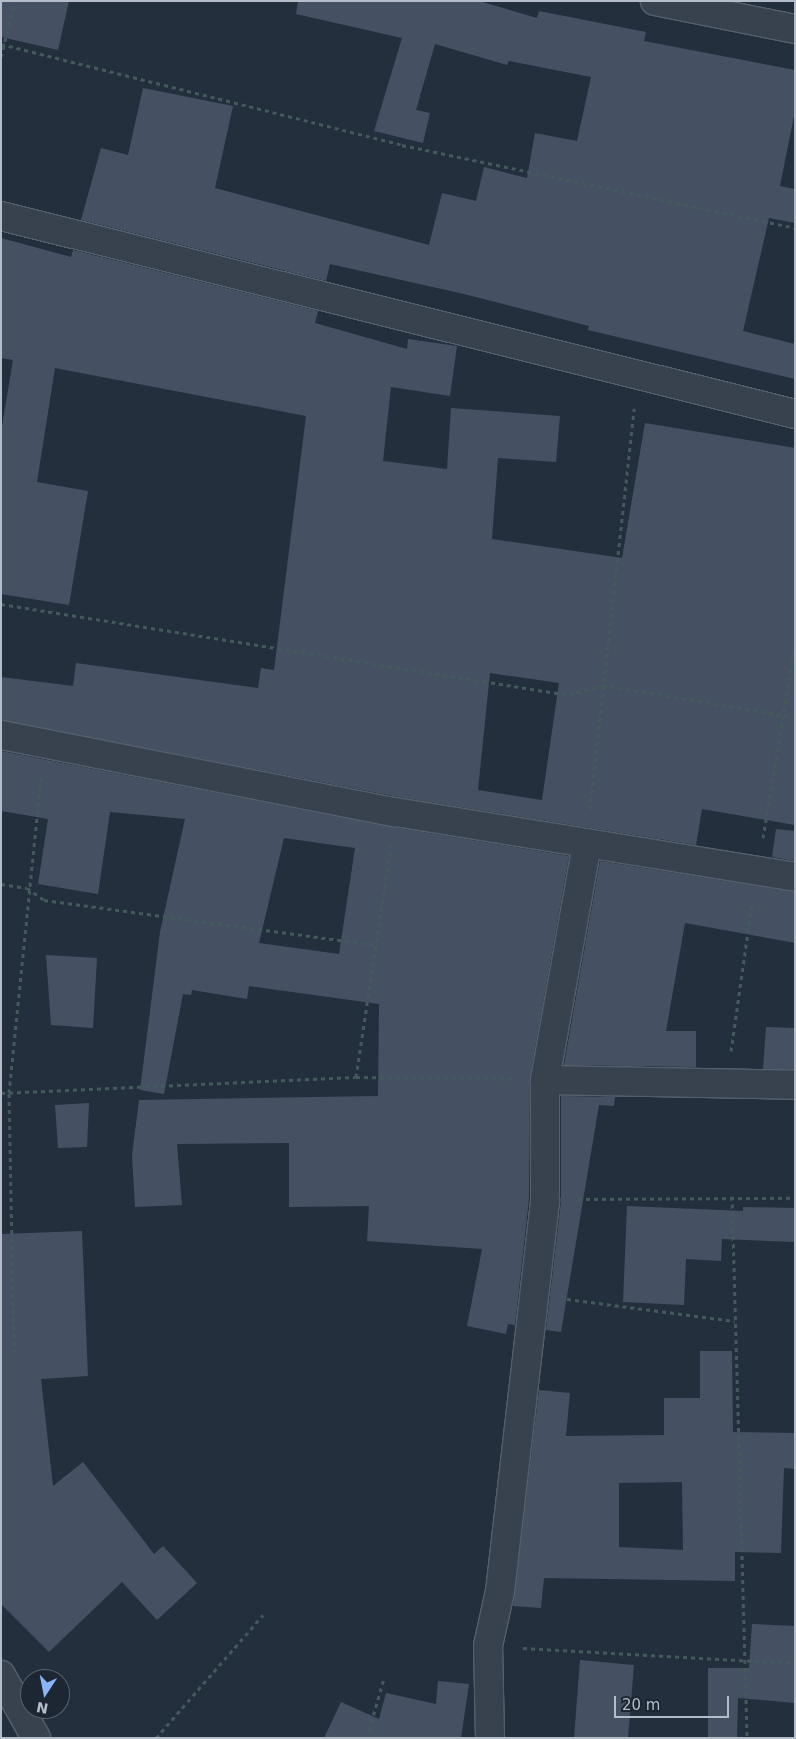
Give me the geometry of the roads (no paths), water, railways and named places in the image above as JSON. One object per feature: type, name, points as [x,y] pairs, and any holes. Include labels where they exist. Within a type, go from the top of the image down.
[{"type":"street","points":[[655,1],[795,29]]},
{"type":"street","points":[[1,216],[637,377],[795,414]]},
{"type":"street","points":[[1,735],[45,742],[395,812],[795,877]]},
{"type":"street","points":[[490,1738],[488,1646],[500,1591],[545,1200],[545,1080],[587,844]]},
{"type":"street","points":[[545,1080],[795,1085]]},
{"type":"street","points":[[1,1675],[36,1738]]}]
